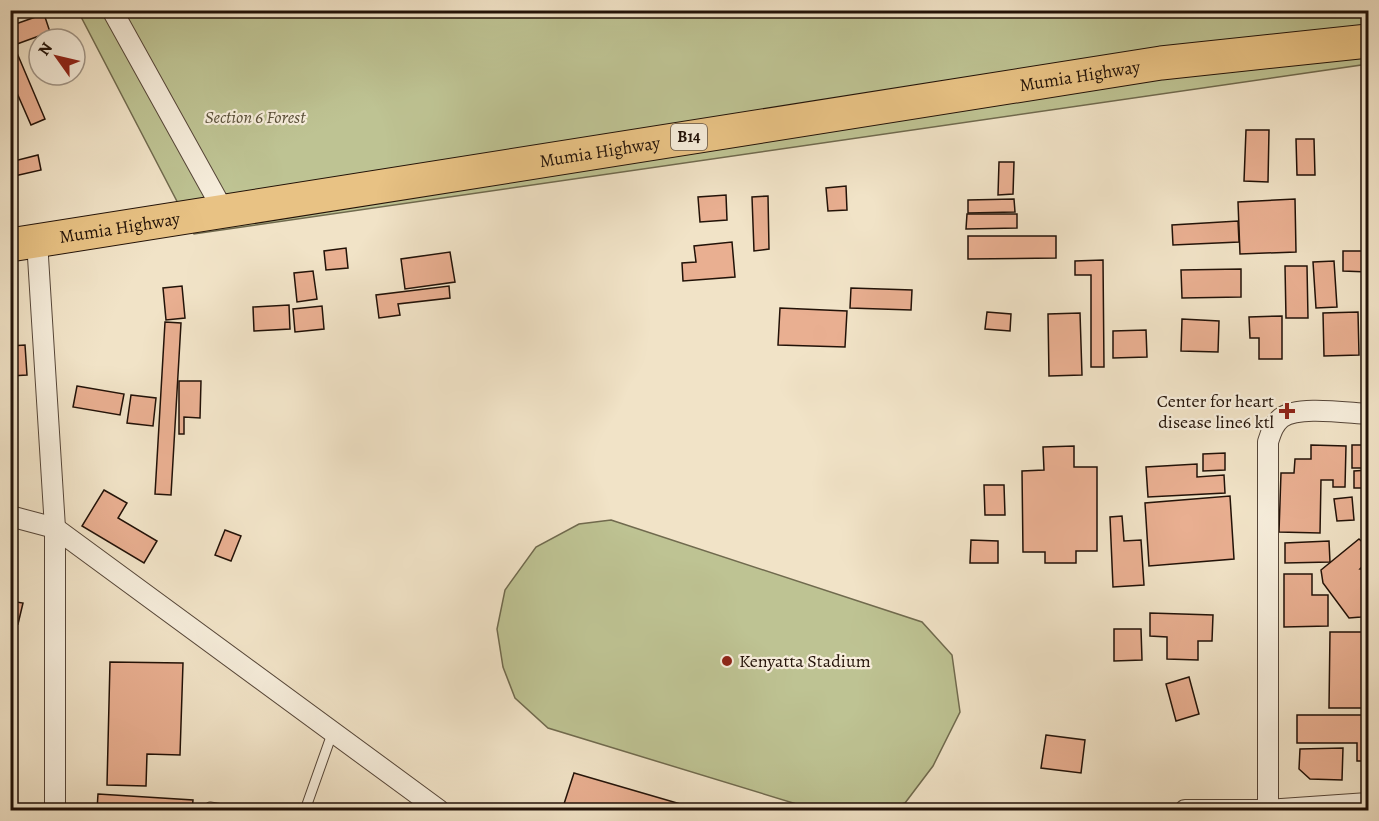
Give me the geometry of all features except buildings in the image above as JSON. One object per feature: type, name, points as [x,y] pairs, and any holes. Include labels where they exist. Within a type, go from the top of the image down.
[{"type":"highway","name":"Mumia Highway","points":[[24,243],[1161,63],[1368,41]]},
{"type":"street","points":[[112,10],[223,210]]},
{"type":"street","points":[[24,243],[55,528],[55,810]]},
{"type":"street","points":[[1268,810],[1268,442],[1273,427],[1282,418],[1295,411],[1368,414]]},
{"type":"street","points":[[10,516],[55,528],[439,810]]},
{"type":"street","points":[[1185,810],[1268,810],[1368,803]]},
{"type":"lane","points":[[305,810],[333,731]]},
{"type":"lane","points":[[210,807],[229,810]]},
{"type":"green space","name":"Section 6 Forest","points":[[1368,10],[1368,64],[194,234],[78,11]]},
{"type":"green space","name":"Kenyatta Stadium","points":[[611,520],[922,622],[952,655],[960,712],[933,766],[905,803],[883,810],[816,810],[548,728],[515,698],[503,667],[497,629],[505,590],[536,547],[579,524]]},
{"type":"place","name":"Center for heart disease line6 ktl","points":[[1287,411]]},
{"type":"place","name":"Kenyatta Stadium","points":[[727,661]]}]
